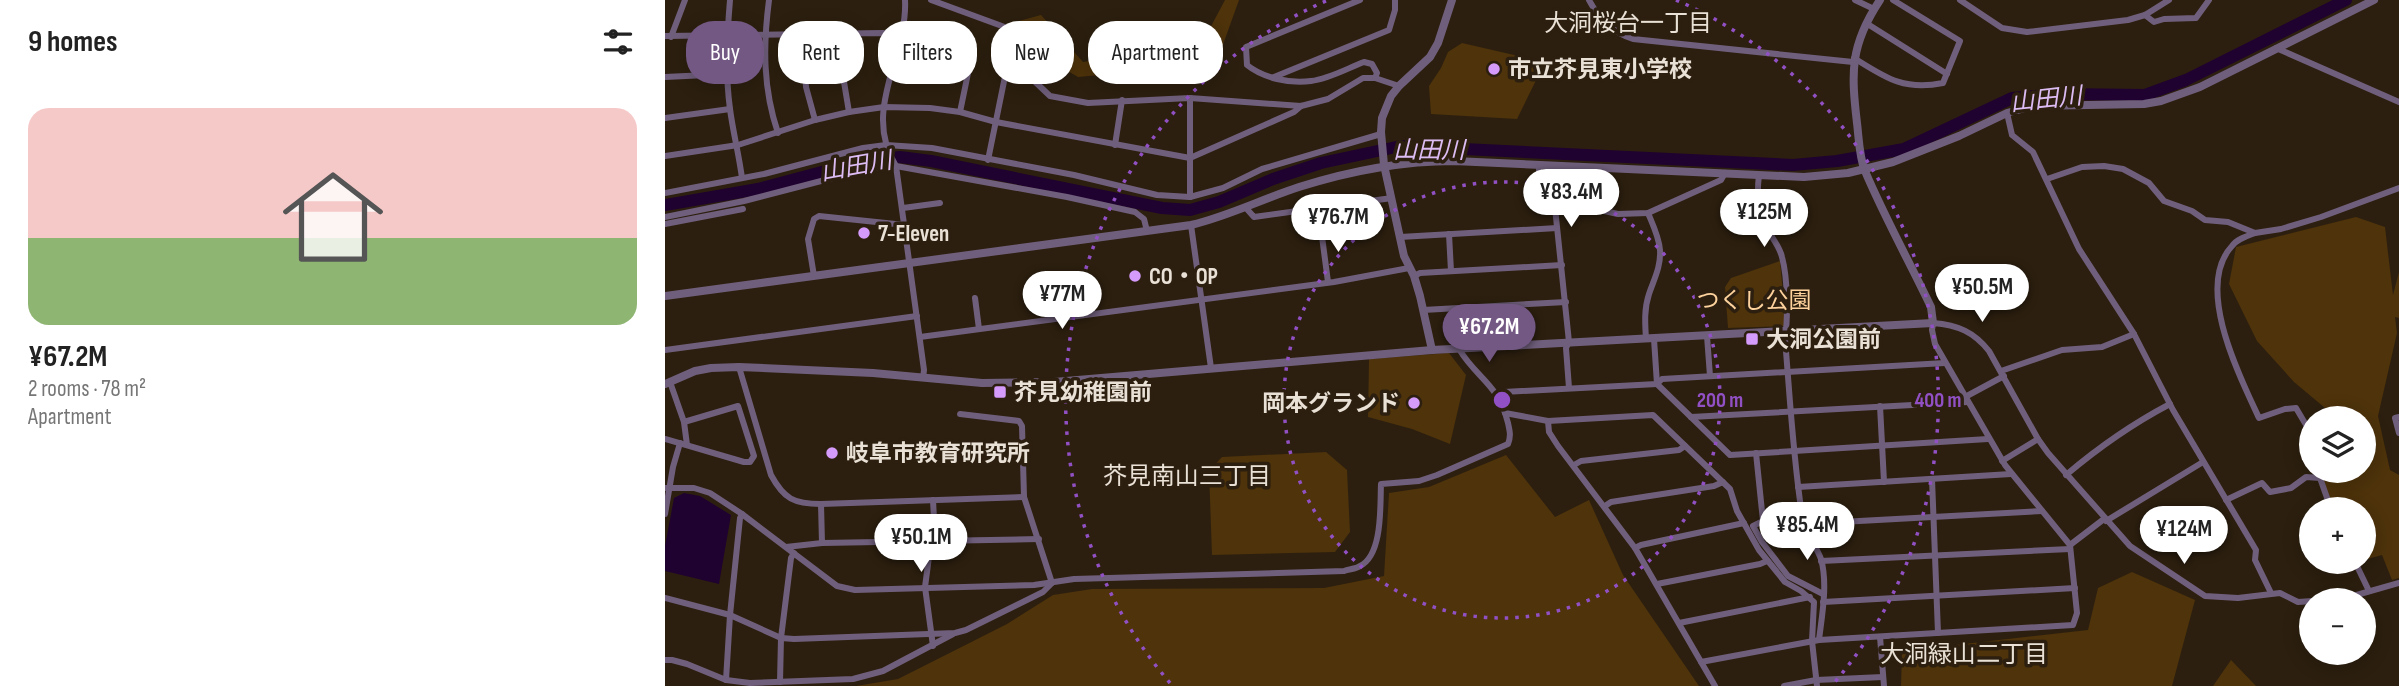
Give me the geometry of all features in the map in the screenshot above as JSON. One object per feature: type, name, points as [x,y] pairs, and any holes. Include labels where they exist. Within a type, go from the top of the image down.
[{"type":"street","points":[[685,0],[668,37],[686,37]]},
{"type":"street","points":[[728,21],[730,0]]},
{"type":"street","points":[[769,0],[765,36],[767,90],[778,133]]},
{"type":"street","points":[[903,21],[905,0]]},
{"type":"street","points":[[930,0],[991,22]]},
{"type":"street","points":[[1360,0],[1246,47],[1247,65],[1255,72],[1272,78],[1313,81],[1364,62],[1372,64],[1377,73],[1375,78]]},
{"type":"street","points":[[1272,78],[1389,30],[1395,0]]},
{"type":"street","points":[[1432,350],[1423,310],[1400,237],[1384,161],[1382,118],[1399,86],[1430,57],[1438,43],[1452,0]]},
{"type":"street","points":[[1589,0],[1606,24],[1621,35],[1633,39],[1854,60],[1892,81],[1913,86],[1943,83],[1960,41],[1893,0]]},
{"type":"street","points":[[1855,0],[1874,9]]},
{"type":"street","points":[[1701,662],[1816,640],[2073,625],[2077,613],[2070,547],[2001,461],[1945,363],[1935,344],[1931,307],[1864,165],[1853,89],[1854,60],[1866,23],[1880,0]]},
{"type":"street","points":[[1960,0],[1992,23],[2014,31],[2112,23],[2145,15],[2169,0]]},
{"type":"street","points":[[2145,15],[2154,22],[2196,18],[2209,0]]},
{"type":"street","points":[[665,296],[1191,225],[1217,219],[1297,188],[1384,161],[1539,164],[1804,177],[1921,152],[2007,113],[2032,106],[2144,104],[2161,101],[2200,86],[2374,0]]},
{"type":"street","points":[[1866,23],[1947,74]]},
{"type":"street","points":[[765,36],[778,36]]},
{"type":"street","points":[[2276,48],[2399,102]]},
{"type":"street","points":[[665,78],[686,77]]},
{"type":"street","points":[[1037,84],[1050,96],[1088,103],[1190,98],[1301,106],[1328,99],[1363,78],[1375,78],[1399,86]]},
{"type":"street","points":[[729,84],[730,109],[742,178]]},
{"type":"street","points":[[806,84],[815,120]]},
{"type":"street","points":[[844,84],[849,112]]},
{"type":"street","points":[[887,84],[884,107],[887,148],[895,164],[905,225],[923,378]]},
{"type":"street","points":[[960,112],[966,84]]},
{"type":"street","points":[[988,160],[1004,84]]},
{"type":"street","points":[[1190,98],[1190,197]]},
{"type":"street","points":[[1115,145],[1122,100]]},
{"type":"street","points":[[665,156],[738,145],[815,120],[884,107],[960,112],[996,122],[1190,158],[1294,112],[1301,106]]},
{"type":"street","points":[[665,118],[730,109]]},
{"type":"street","points":[[2007,113],[2012,135],[2033,152],[2079,249],[2134,334],[2170,404],[2256,550],[2255,560],[2271,593]]},
{"type":"street","points":[[665,193],[742,178],[863,148],[932,148],[1074,175],[1157,195],[1190,197],[1223,188],[1262,169],[1381,138]]},
{"type":"street","points":[[665,217],[744,201],[860,170],[895,164],[1135,212],[1144,219],[1147,231]]},
{"type":"street","points":[[1539,164],[1539,174],[1544,182],[1577,205],[1618,214],[1648,213],[1721,180],[1725,173]]},
{"type":"street","points":[[2047,179],[2082,167],[2123,169],[2149,183],[2164,201],[2192,211],[2205,220],[2228,222],[2255,233]]},
{"type":"street","points":[[1759,175],[1759,210],[1764,225],[1777,243],[1783,259],[1787,331],[1785,335],[1798,487],[1804,524],[1821,561],[1823,598],[1816,640]]},
{"type":"street","points":[[2299,413],[2296,408],[2285,409],[2259,418],[2235,368],[2221,320],[2217,294],[2220,266],[2233,244],[2255,233],[2281,229],[2321,217],[2399,188]]},
{"type":"street","points":[[1556,190],[1554,198],[1569,342],[1566,348],[1569,388]]},
{"type":"street","points":[[1246,208],[1254,217],[1392,198]]},
{"type":"street","points":[[902,208],[940,203]]},
{"type":"street","points":[[665,224],[743,209]]},
{"type":"street","points":[[1648,213],[1660,251],[1658,272],[1644,316],[1657,384],[1730,455],[1988,439]]},
{"type":"street","points":[[814,276],[808,239],[814,219],[819,216],[905,225]]},
{"type":"street","points":[[1191,225],[1211,368]]},
{"type":"street","points":[[1400,237],[1557,228]]},
{"type":"street","points":[[1321,229],[1328,282]]},
{"type":"street","points":[[1450,234],[1451,271]]},
{"type":"street","points":[[920,337],[1412,272],[1562,265]]},
{"type":"street","points":[[975,299],[979,329]]},
{"type":"street","points":[[1423,310],[1566,302]]},
{"type":"street","points":[[665,350],[917,316]]},
{"type":"street","points":[[665,514],[667,489],[683,444],[684,422],[668,383],[703,370],[739,367],[982,383],[1054,382],[1432,350],[1933,323],[1965,329],[1979,338],[2038,439],[2066,475],[2130,546],[2205,596],[2238,598],[2280,593],[2299,602]]},
{"type":"street","points":[[1691,417],[1966,399],[2002,374],[2062,350],[2102,347],[2134,334]]},
{"type":"street","points":[[1707,335],[1710,376]]},
{"type":"street","points":[[667,489],[694,488],[710,493],[837,586],[855,590],[1344,570],[1360,566],[1372,553],[1377,540],[1381,484],[1419,481],[1437,475],[1507,444],[1511,437],[1497,394],[1459,349]]},
{"type":"street","points":[[1497,394],[1657,384],[1662,379],[1945,363]]},
{"type":"street","points":[[739,367],[771,475],[789,499],[801,504],[821,504],[1024,497]]},
{"type":"street","points":[[2066,475],[2134,423],[2170,404]]},
{"type":"street","points":[[665,439],[744,462],[750,462],[754,456],[738,406],[684,422]]},
{"type":"street","points":[[1880,406],[1884,482]]},
{"type":"street","points":[[1505,413],[1548,421],[1653,415],[1730,489],[1737,511],[1767,561],[1785,582],[1814,602],[1817,683]]},
{"type":"street","points":[[960,414],[1019,421],[1022,426],[1024,497],[1052,583]]},
{"type":"street","points":[[2399,417],[2395,418],[2399,433]]},
{"type":"street","points":[[1548,421],[1549,432],[1635,548],[1715,686]]},
{"type":"street","points":[[2001,461],[2038,439]]},
{"type":"street","points":[[1574,465],[1581,461],[1679,450],[1685,446]]},
{"type":"street","points":[[1756,453],[1763,521],[1753,526],[1788,576],[1823,598],[1937,596],[2075,588]]},
{"type":"street","points":[[1821,561],[2070,547],[2105,520],[2203,462]]},
{"type":"street","points":[[1798,487],[2011,474]]},
{"type":"street","points":[[1933,479],[1938,633]]},
{"type":"street","points":[[1605,506],[1611,502],[1714,486],[1723,482]]},
{"type":"street","points":[[2226,500],[2262,482],[2270,492],[2291,488],[2299,482]]},
{"type":"street","points":[[933,500],[925,587],[933,646]]},
{"type":"street","points":[[821,504],[823,543]]},
{"type":"street","points":[[1804,524],[2042,511]]},
{"type":"street","points":[[726,680],[730,615],[742,514]]},
{"type":"street","points":[[1635,548],[1744,523]]},
{"type":"street","points":[[786,547],[823,543],[1039,539]]},
{"type":"street","points":[[780,682],[781,638],[791,558],[794,553]]},
{"type":"street","points":[[1657,584],[1760,565],[1767,561]]},
{"type":"street","points":[[665,598],[730,615],[781,638],[932,634],[966,630],[1043,592],[1052,583]]},
{"type":"street","points":[[2376,589],[2399,583]]},
{"type":"street","points":[[1679,623],[1810,597]]},
{"type":"street","points":[[665,660],[687,664],[726,680],[750,683],[853,679],[883,671],[955,633]]},
{"type":"street","points":[[1880,637],[1884,686]]},
{"type":"street","points":[[1784,686],[1883,677]]},
{"type":"green space","points":[[1225,0],[1239,0],[1223,45],[1223,21],[1214,21]]},
{"type":"green space","points":[[1041,15],[1046,21],[1019,21]]},
{"type":"green space","points":[[1462,43],[1545,62],[1517,119],[1431,114],[1429,86],[1448,52]]},
{"type":"green space","points":[[1074,52],[1083,62],[1088,61],[1088,76],[1078,77],[1074,75]]},
{"type":"green space","points":[[2356,217],[2385,227],[2393,295],[2399,272],[2399,318],[2395,317],[2397,333],[2378,416],[2390,470],[2399,475],[2399,578],[2392,580],[2382,555],[2376,557],[2376,497],[2329,497],[2324,483],[2376,483],[2376,406],[2323,406],[2294,382],[2257,341],[2229,284],[2236,247]]},
{"type":"green space","name":"つくし公園","points":[[1780,261],[1786,326],[1728,328],[1725,287],[1731,278]]},
{"type":"green space","name":"岡本グランド","points":[[1449,353],[1466,375],[1450,444],[1412,429],[1368,417],[1369,359]]},
{"type":"green space","points":[[1326,452],[1347,470],[1350,532],[1335,552],[1212,555],[1209,471],[1222,457]]},
{"type":"green space","points":[[1506,455],[1555,517],[1589,500],[1623,575],[1699,686],[856,686],[898,679],[1007,624],[1053,595],[1092,589],[1324,588],[1384,576],[1389,493],[1429,487]]},
{"type":"green space","points":[[2132,572],[2195,600],[2172,686],[1901,686],[1902,651],[2088,630],[2098,588]]},
{"type":"green space","points":[[2231,660],[2256,686],[2213,686]]},
{"type":"shaded area","points":[[684,493],[700,496],[731,515],[719,584],[665,571],[665,546],[674,498]]},
{"type":"waterway","name":"山田川","points":[[665,205],[758,189],[859,162],[900,157],[1162,208],[1190,210],[1219,202],[1273,179],[1321,163],[1401,146],[1793,165],[1837,161],[1904,149],[2012,98],[2056,94],[2145,95],[2186,80],[2346,0]]},
{"type":"place","name":"市立芥見東小学校","points":[[1494,69]]},
{"type":"place","name":"7-Eleven","points":[[864,233]]},
{"type":"place","name":"CO・OP","points":[[1135,276]]},
{"type":"place","name":"大洞公園前","points":[[1752,339]]},
{"type":"place","name":"芥見幼稚園前","points":[[1000,392]]},
{"type":"place","name":"岡本グランド","points":[[1414,403]]},
{"type":"place","name":"岐阜市教育研究所","points":[[832,453]]},
{"type":"district","name":"大洞桜台一丁目","points":[[1628,23]]},
{"type":"district","name":"芥見南山三丁目","points":[[1187,476]]},
{"type":"district","name":"大洞緑山二丁目","points":[[1964,654]]}]
